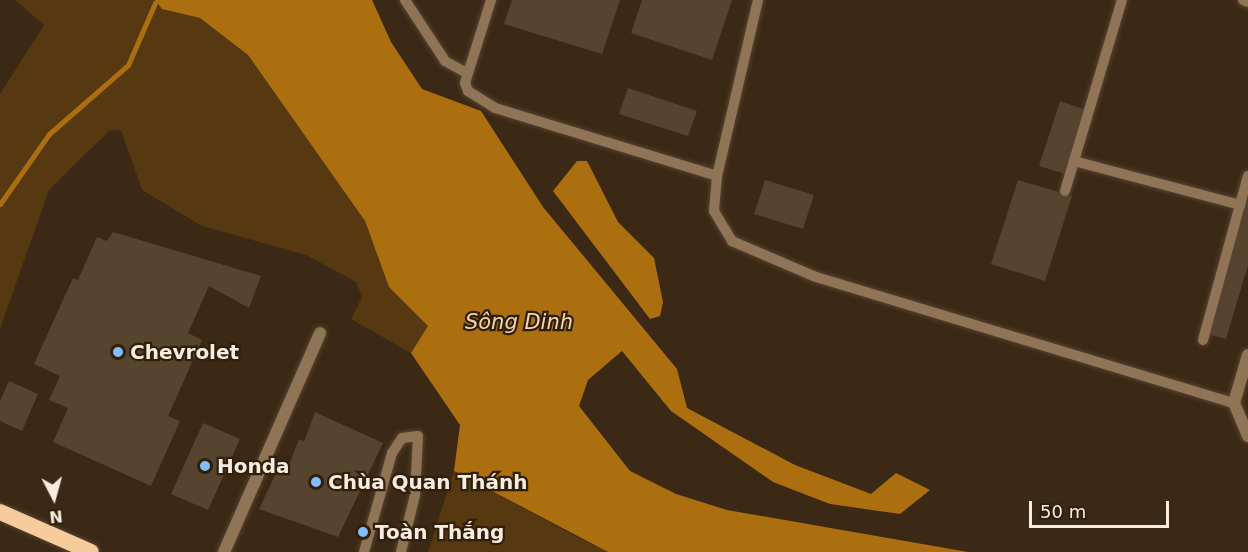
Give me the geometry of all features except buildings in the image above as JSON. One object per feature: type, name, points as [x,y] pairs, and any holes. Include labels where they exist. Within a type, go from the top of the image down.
[{"type":"highway","points":[[0,512],[92,552]]},
{"type":"street","points":[[224,552],[320,333]]},
{"type":"street","points":[[1248,355],[1234,403],[1248,436]]},
{"type":"lane","points":[[405,0],[445,61],[468,74]]},
{"type":"lane","points":[[490,0],[468,74],[468,92],[495,108],[717,176]]},
{"type":"lane","points":[[758,0],[717,176],[714,211],[732,241],[816,277],[1234,403]]},
{"type":"lane","points":[[1065,191],[1122,0]]},
{"type":"lane","points":[[1243,0],[1248,2]]},
{"type":"lane","points":[[1074,161],[1240,206]]},
{"type":"lane","points":[[1203,340],[1248,176]]},
{"type":"lane","points":[[364,552],[392,453],[402,438],[418,436],[415,495],[401,552]]},
{"type":"shaded area","points":[[15,0],[160,0],[163,9],[200,18],[248,55],[365,221],[389,287],[428,326],[411,353],[351,319],[362,297],[356,282],[306,255],[202,226],[142,190],[121,130],[109,131],[49,190],[0,329],[0,94],[44,25]]},
{"type":"shaded area","points":[[454,471],[577,537],[608,552],[428,552]]},
{"type":"water","name":"Sông Dinh","points":[[155,0],[372,0],[391,42],[422,89],[481,111],[543,207],[677,369],[687,408],[795,465],[871,494],[896,473],[930,490],[900,514],[830,504],[773,482],[671,411],[622,351],[588,380],[579,406],[630,471],[676,494],[727,510],[968,552],[608,552],[454,471],[460,425],[411,353],[428,326],[389,287],[365,221],[248,55],[200,18],[162,9]]},
{"type":"water","points":[[577,161],[587,161],[618,222],[654,258],[663,302],[660,316],[650,319],[553,191]]},
{"type":"waterway","points":[[0,204],[49,134],[128,65],[155,3]]},
{"type":"place","name":"Chevrolet","points":[[118,352]]},
{"type":"place","name":"Honda","points":[[205,466]]},
{"type":"place","name":"Chùa Quan Thánh","points":[[316,482]]},
{"type":"place","name":"Toàn Thắng","points":[[363,532]]}]
